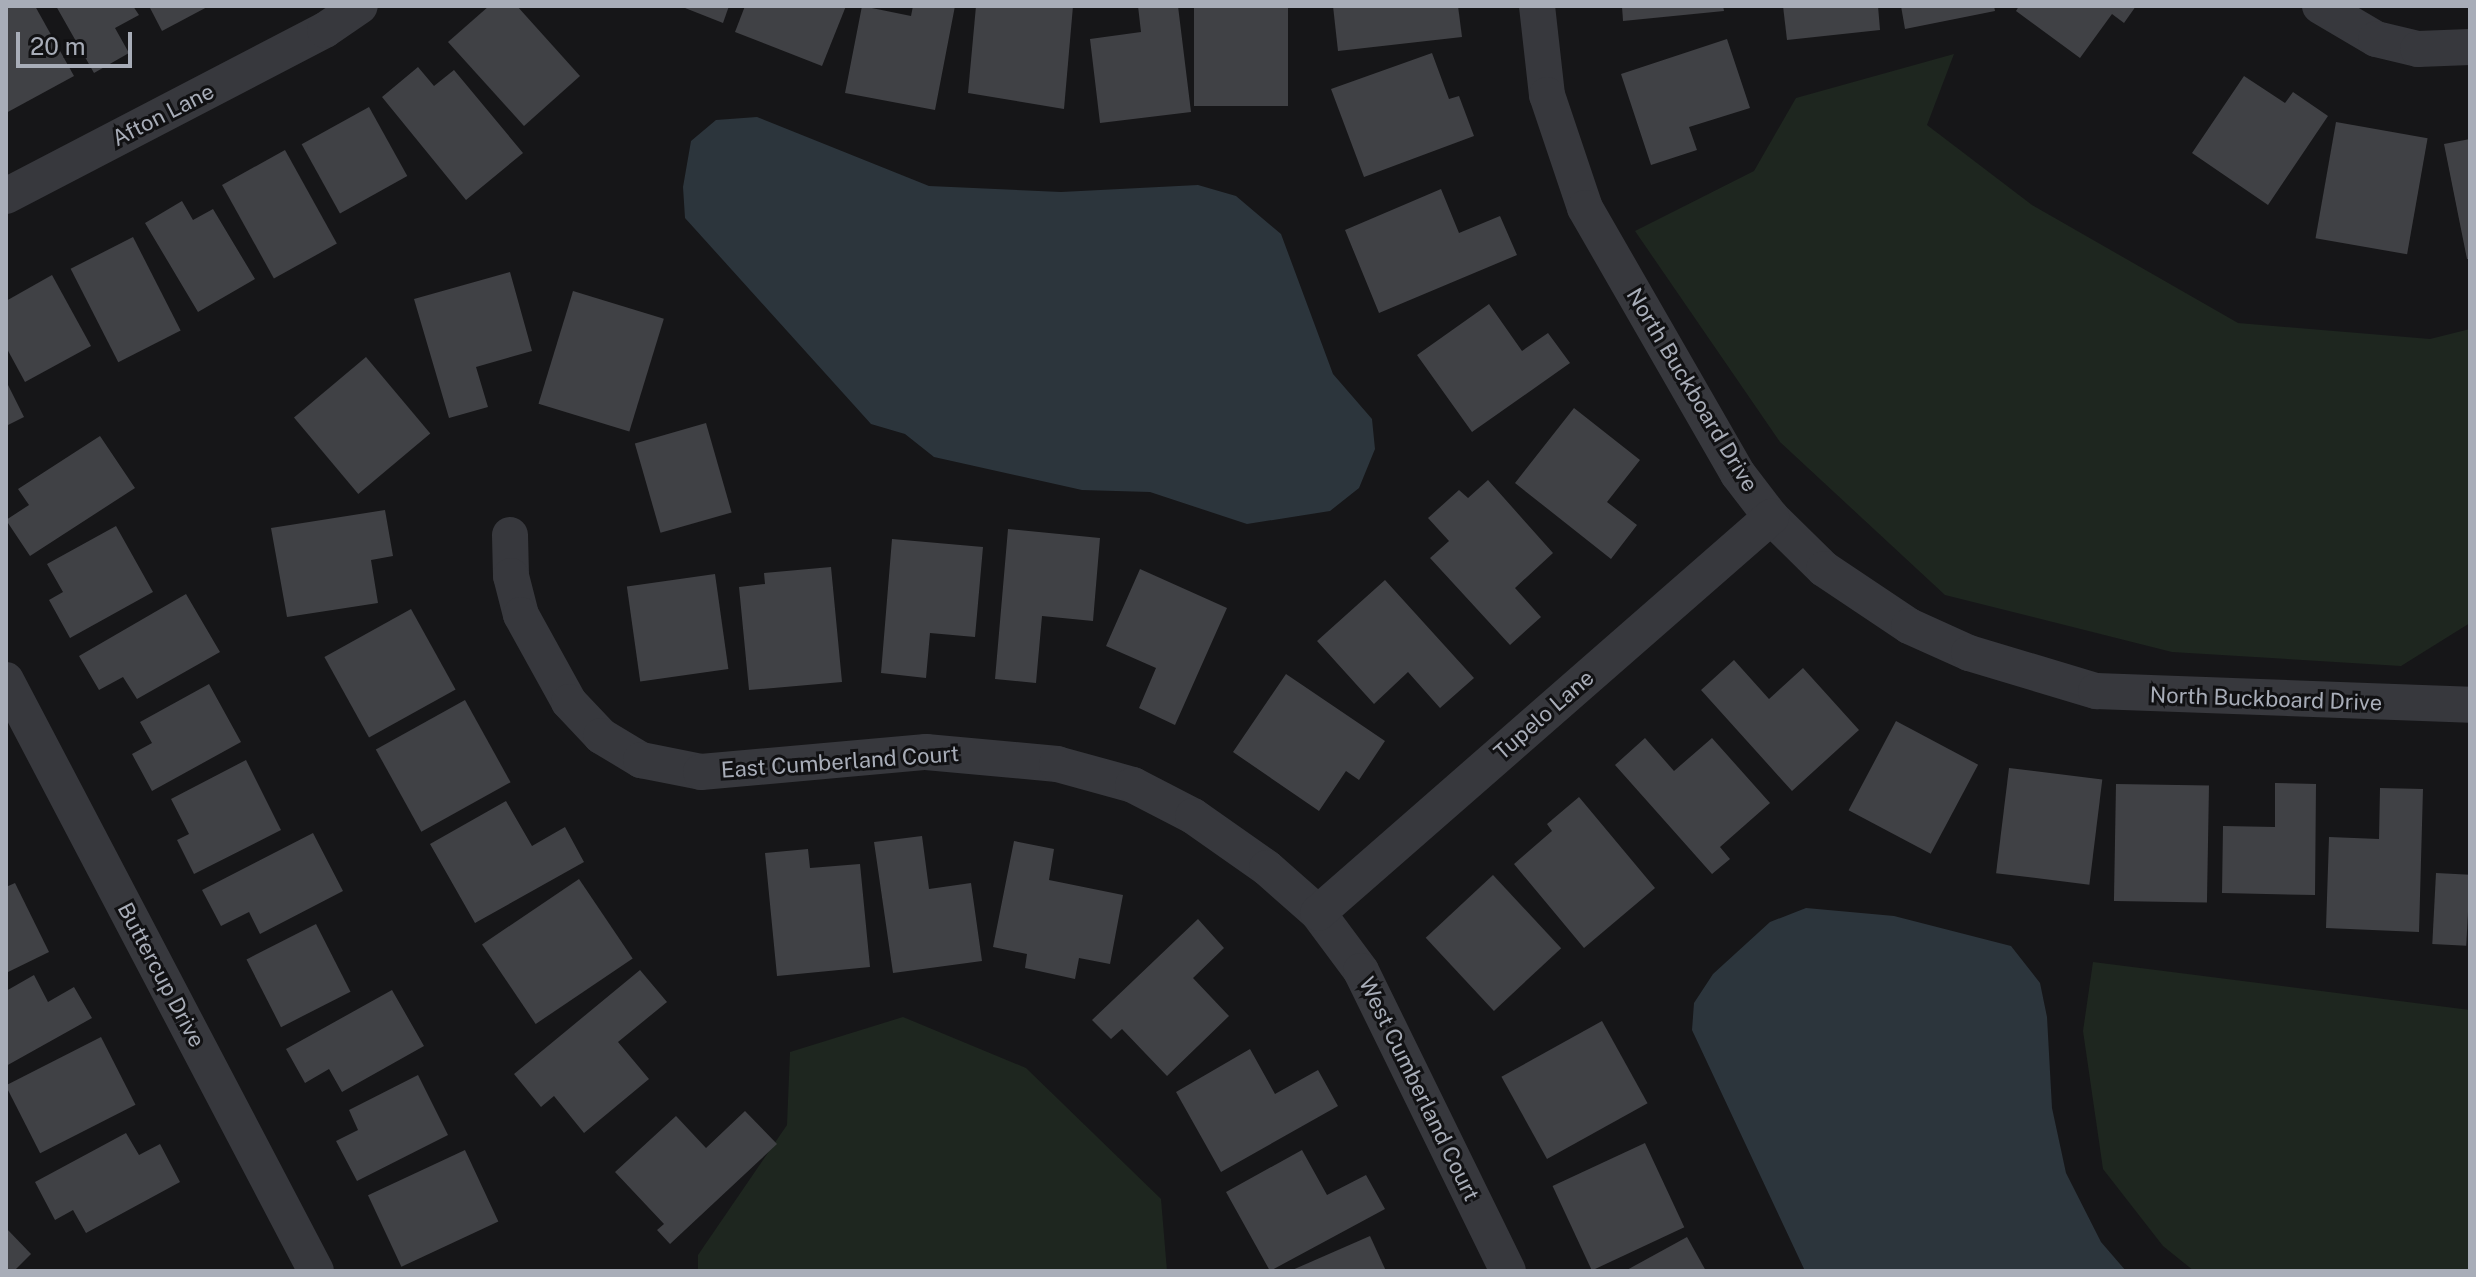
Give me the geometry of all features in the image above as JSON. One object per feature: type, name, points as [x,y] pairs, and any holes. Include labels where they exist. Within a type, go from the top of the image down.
[{"type":"street","name":"Afton Lane","points":[[6,196],[325,30],[360,6]]},
{"type":"street","name":"North Buckboard Drive","points":[[1537,6],[1547,95],[1585,208],[1738,474],[1771,517],[1824,569],[1865,599],[1969,653],[2032,675],[2118,694],[2470,705]]},
{"type":"street","points":[[2320,6],[2376,39],[2418,49],[2470,47]]},
{"type":"street","name":"Tupelo Lane","points":[[1318,913],[1771,517]]},
{"type":"street","name":"East Cumberland Court","points":[[510,535],[511,576],[521,615],[569,702],[601,736],[641,760],[701,772],[926,752],[1057,764],[1133,785],[1193,816],[1267,868],[1318,913]]},
{"type":"street","name":"Buttercup Drive","points":[[6,680],[316,1271]]},
{"type":"street","name":"West Cumberland Court","points":[[1318,913],[1361,971],[1390,1022],[1508,1271]]},
{"type":"shaded area","points":[[1954,54],[1927,125],[2032,205],[2238,323],[2430,339],[2470,329],[2470,623],[2401,666],[2172,652],[1945,595],[1780,442],[1635,231],[1754,171],[1796,98]]},
{"type":"shaded area","points":[[757,117],[929,186],[1061,192],[1198,185],[1236,196],[1281,234],[1333,374],[1372,419],[1375,449],[1359,488],[1330,511],[1247,524],[1150,492],[1082,490],[934,457],[905,434],[871,424],[685,218],[683,187],[691,141],[716,120]]},
{"type":"shaded area","points":[[1806,908],[1894,916],[2011,946],[2040,983],[2047,1017],[2052,1108],[2066,1173],[2101,1242],[2126,1271],[1805,1271],[1692,1030],[1694,1003],[1713,974],[1770,922]]},
{"type":"shaded area","points":[[2093,962],[2470,1010],[2470,1271],[2194,1271],[2163,1246],[2103,1169],[2083,1031]]},
{"type":"shaded area","points":[[903,1017],[1026,1068],[1161,1199],[1167,1271],[698,1271],[698,1255],[787,1125],[790,1052]]},
{"type":"building","points":[[6,6],[35,6],[74,76],[6,113]]},
{"type":"building","points":[[56,6],[133,6],[139,15],[115,28],[129,53],[94,73]]},
{"type":"building","points":[[149,6],[209,6],[162,31]]},
{"type":"building","points":[[489,6],[517,6],[580,76],[524,126],[448,42]]},
{"type":"building","points":[[680,6],[729,6],[723,23]]},
{"type":"building","points":[[745,6],[846,6],[822,66],[735,32]]},
{"type":"building","points":[[862,6],[911,16],[913,6],[955,6],[935,110],[845,93]]},
{"type":"building","points":[[976,6],[1073,6],[1064,109],[968,93]]},
{"type":"building","points":[[1138,6],[1178,6],[1191,112],[1100,123],[1090,39],[1141,32]]},
{"type":"building","points":[[1194,6],[1288,6],[1288,106],[1194,106]]},
{"type":"building","points":[[1333,6],[1458,6],[1462,37],[1338,51]]},
{"type":"building","points":[[1622,6],[1723,6],[1724,11],[1623,21]]},
{"type":"building","points":[[1783,6],[1878,6],[1880,30],[1787,40]]},
{"type":"building","points":[[1901,6],[1994,6],[1995,11],[1905,29]]},
{"type":"building","points":[[2019,6],[2136,6],[2124,23],[2112,14],[2080,58],[2016,11]]},
{"type":"building","points":[[1727,39],[1750,108],[1689,127],[1697,150],[1651,165],[1621,74]]},
{"type":"building","points":[[1432,53],[1449,99],[1459,96],[1474,136],[1364,177],[1331,89]]},
{"type":"building","points":[[418,67],[434,86],[454,70],[523,153],[466,200],[382,97]]},
{"type":"building","points":[[2244,76],[2285,103],[2293,92],[2328,116],[2268,205],[2192,153]]},
{"type":"building","points":[[369,107],[407,176],[340,213],[302,144]]},
{"type":"building","points":[[2336,122],[2428,138],[2407,254],[2316,238]]},
{"type":"building","points":[[2470,139],[2470,259],[2467,259],[2444,144]]},
{"type":"building","points":[[285,150],[337,244],[274,278],[222,185]]},
{"type":"building","points":[[1441,189],[1459,233],[1500,216],[1517,255],[1379,313],[1345,230]]},
{"type":"building","points":[[182,201],[193,220],[213,209],[255,279],[198,312],[145,223]]},
{"type":"building","points":[[133,237],[181,331],[118,362],[71,269]]},
{"type":"building","points":[[510,272],[532,351],[476,367],[488,407],[449,418],[414,299]]},
{"type":"building","points":[[52,275],[91,346],[25,382],[6,347],[6,301]]},
{"type":"building","points":[[573,291],[664,319],[629,432],[539,404]]},
{"type":"building","points":[[1489,304],[1522,351],[1548,333],[1570,363],[1472,432],[1417,355]]},
{"type":"building","points":[[366,357],[430,434],[358,494],[294,417]]},
{"type":"building","points":[[6,381],[24,417],[6,426]]},
{"type":"building","points":[[1574,408],[1640,460],[1607,502],[1637,525],[1611,559],[1515,483]]},
{"type":"building","points":[[706,423],[732,512],[661,533],[635,443]]},
{"type":"building","points":[[100,436],[135,488],[30,556],[6,520],[29,505],[18,489]]},
{"type":"building","points":[[1488,480],[1553,553],[1515,588],[1541,617],[1510,645],[1430,558],[1449,541],[1428,518],[1459,490],[1468,498]]},
{"type":"building","points":[[385,510],[393,556],[371,560],[378,603],[287,617],[271,528]]},
{"type":"building","points":[[116,526],[153,592],[70,638],[49,600],[63,592],[47,564]]},
{"type":"building","points":[[1008,529],[1100,538],[1093,621],[1042,616],[1036,683],[995,679]]},
{"type":"building","points":[[892,539],[983,547],[975,637],[930,633],[926,678],[881,673]]},
{"type":"building","points":[[831,567],[842,682],[749,690],[739,587],[765,584],[764,573]]},
{"type":"building","points":[[1140,569],[1227,608],[1175,725],[1139,708],[1156,668],[1106,646]]},
{"type":"building","points":[[715,574],[728,669],[640,681],[627,586]]},
{"type":"building","points":[[1385,580],[1474,678],[1440,708],[1408,672],[1374,704],[1317,641]]},
{"type":"building","points":[[186,594],[220,652],[137,699],[123,677],[99,690],[79,656]]},
{"type":"building","points":[[411,609],[456,689],[369,737],[324,657]]},
{"type":"building","points":[[1734,660],[1769,699],[1803,668],[1859,730],[1792,791],[1701,690]]},
{"type":"building","points":[[1286,674],[1385,741],[1359,780],[1346,771],[1319,811],[1233,752]]},
{"type":"building","points":[[209,684],[241,742],[152,791],[132,754],[152,743],[140,722]]},
{"type":"building","points":[[465,700],[511,782],[421,832],[376,749]]},
{"type":"building","points":[[1896,721],[1978,765],[1931,854],[1849,810]]},
{"type":"building","points":[[1645,738],[1674,771],[1712,738],[1770,803],[1720,847],[1730,859],[1712,874],[1615,765]]},
{"type":"building","points":[[246,760],[281,830],[194,874],[177,840],[189,834],[171,799]]},
{"type":"building","points":[[2009,768],[2102,779],[2089,885],[1996,873]]},
{"type":"building","points":[[2275,783],[2316,784],[2315,895],[2222,893],[2223,826],[2275,827]]},
{"type":"building","points":[[2116,784],[2209,786],[2207,903],[2114,901]]},
{"type":"building","points":[[2380,788],[2423,789],[2419,932],[2326,928],[2329,837],[2379,839]]},
{"type":"building","points":[[1579,797],[1655,888],[1584,948],[1514,864],[1552,831],[1547,824]]},
{"type":"building","points":[[506,801],[532,846],[565,827],[584,862],[475,923],[430,844]]},
{"type":"building","points":[[313,833],[343,891],[260,934],[249,912],[221,926],[202,890]]},
{"type":"building","points":[[922,836],[929,889],[971,883],[982,961],[893,973],[874,842]]},
{"type":"building","points":[[1014,841],[1054,849],[1049,880],[1123,895],[1110,964],[1079,958],[1075,979],[1025,968],[1027,954],[993,947]]},
{"type":"building","points":[[808,849],[810,868],[860,864],[870,967],[777,976],[765,853]]},
{"type":"building","points":[[2436,873],[2470,875],[2466,946],[2432,944]]},
{"type":"building","points":[[1493,875],[1561,948],[1494,1011],[1426,938]]},
{"type":"building","points":[[579,879],[633,959],[536,1024],[482,944]]},
{"type":"building","points":[[15,883],[49,952],[6,973],[6,887]]},
{"type":"building","points":[[1198,919],[1224,948],[1193,978],[1229,1016],[1167,1076],[1122,1029],[1111,1039],[1092,1020]]},
{"type":"building","points":[[316,924],[351,992],[281,1027],[247,959]]},
{"type":"building","points":[[640,970],[667,1002],[618,1042],[649,1079],[584,1133],[554,1096],[541,1107],[514,1074]]},
{"type":"building","points":[[34,975],[48,1002],[74,987],[92,1018],[6,1066],[6,991]]},
{"type":"building","points":[[392,990],[424,1046],[342,1092],[329,1069],[305,1083],[286,1049]]},
{"type":"building","points":[[1602,1021],[1648,1103],[1547,1159],[1501,1077]]},
{"type":"building","points":[[101,1037],[136,1105],[40,1153],[6,1085]]},
{"type":"building","points":[[1250,1049],[1275,1094],[1318,1070],[1338,1106],[1221,1172],[1176,1092]]},
{"type":"building","points":[[418,1075],[448,1135],[357,1181],[336,1141],[358,1130],[349,1110]]},
{"type":"building","points":[[745,1111],[777,1144],[670,1244],[657,1230],[664,1224],[615,1172],[676,1116],[706,1148]]},
{"type":"building","points":[[126,1133],[139,1155],[160,1144],[180,1182],[86,1233],[73,1210],[55,1220],[35,1182]]},
{"type":"building","points":[[1645,1143],[1684,1227],[1592,1270],[1553,1186]]},
{"type":"building","points":[[465,1150],[498,1222],[401,1267],[368,1195]]},
{"type":"building","points":[[1302,1150],[1327,1195],[1366,1175],[1385,1209],[1270,1271],[1226,1192]]},
{"type":"building","points":[[6,1228],[31,1254],[14,1271],[6,1271]]},
{"type":"building","points":[[1370,1236],[1386,1271],[1290,1271]]},
{"type":"building","points":[[1687,1237],[1706,1271],[1625,1271]]}]
